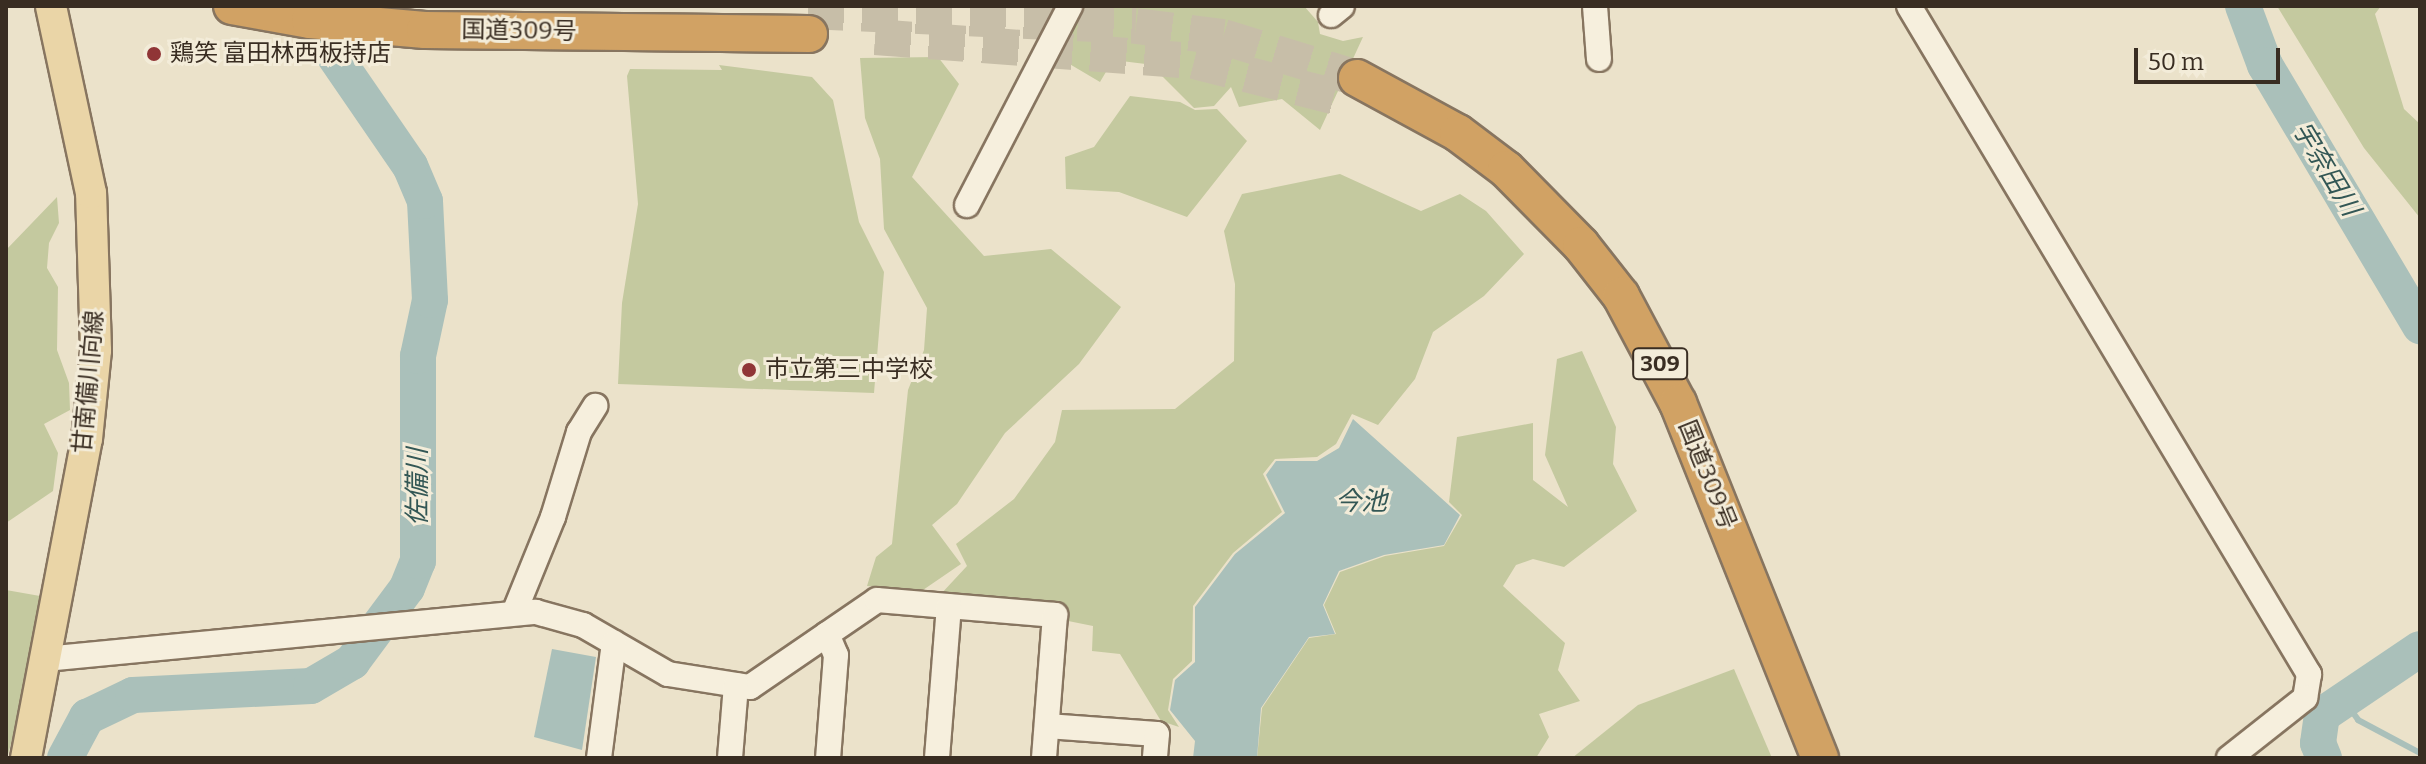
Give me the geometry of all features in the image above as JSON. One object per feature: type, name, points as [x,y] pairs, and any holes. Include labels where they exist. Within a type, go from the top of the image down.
[{"type":"highway","name":"国道309号","points":[[232,6],[310,20],[425,30],[809,22],[517,6]]},
{"type":"highway","name":"国道309号","points":[[1795,758],[1651,399],[1601,309],[1532,225],[1487,182],[1451,154],[1352,89],[1458,133],[1506,169],[1581,245],[1621,296],[1678,403],[1820,758]]},
{"type":"main road","name":"甘南備川向線","points":[[26,758],[87,439],[97,311],[91,193],[51,6]]},
{"type":"street","points":[[967,205],[1070,6]]},
{"type":"street","points":[[1595,6],[1599,59]]},
{"type":"street","points":[[1909,6],[2309,674],[2305,698],[2229,758]]},
{"type":"street","points":[[514,613],[553,517],[579,432],[595,406]]},
{"type":"street","points":[[45,659],[514,613],[563,617],[668,674],[750,687],[877,600],[1055,615],[1044,758]]},
{"type":"street","points":[[937,758],[949,606]]},
{"type":"street","points":[[827,634],[836,655],[828,758]]},
{"type":"street","points":[[599,758],[614,643]]},
{"type":"street","points":[[730,758],[736,685]]},
{"type":"street","points":[[1047,726],[1157,734],[1155,758]]},
{"type":"green space","points":[[1083,6],[1304,6],[1318,22],[1320,34],[1343,41],[1363,37],[1320,130],[1282,99],[1239,107],[1231,87],[1214,106],[1194,108],[1161,75],[1162,66],[1113,60],[1100,82],[1056,56]]},
{"type":"green space","points":[[2277,6],[2381,6],[2375,14],[2404,109],[2420,124],[2420,218],[2364,148]]},
{"type":"green space","points":[[938,57],[959,84],[912,177],[984,256],[1051,249],[1121,307],[1079,364],[1005,433],[957,504],[932,525],[961,564],[923,590],[867,586],[876,557],[892,544],[908,390],[924,350],[927,308],[884,229],[880,159],[865,118],[860,58]]},
{"type":"green space","points":[[719,65],[812,77],[833,100],[859,222],[884,272],[874,393],[618,384],[622,303],[638,204],[627,76],[630,69],[722,70]]},
{"type":"green space","points":[[1130,96],[1180,102],[1195,110],[1217,109],[1247,141],[1187,217],[1119,192],[1066,189],[1065,157],[1094,147]]},
{"type":"green space","points":[[1340,174],[1421,211],[1460,194],[1486,211],[1524,254],[1484,296],[1433,332],[1415,379],[1378,425],[1352,414],[1336,444],[1317,457],[1275,459],[1263,474],[1282,512],[1233,553],[1193,606],[1192,661],[1173,679],[1168,710],[1179,727],[1161,721],[1120,654],[1092,651],[1093,626],[940,595],[967,566],[956,544],[1014,499],[1055,442],[1062,410],[1175,409],[1234,361],[1235,284],[1224,231],[1242,194]]},
{"type":"green space","points":[[57,197],[59,223],[49,243],[47,268],[58,287],[57,350],[69,383],[70,410],[44,424],[58,453],[53,491],[6,523],[6,250]]},
{"type":"green space","points":[[1582,351],[1616,427],[1613,464],[1637,511],[1564,567],[1533,559],[1516,565],[1503,586],[1565,643],[1558,670],[1580,701],[1539,714],[1549,737],[1536,758],[1257,758],[1262,708],[1309,638],[1336,634],[1324,605],[1340,572],[1385,556],[1444,546],[1462,515],[1449,502],[1457,437],[1533,423],[1533,480],[1568,507],[1545,455],[1557,359]]},
{"type":"green space","points":[[6,590],[40,596],[45,619],[7,758]]},
{"type":"green space","points":[[1734,669],[1772,758],[1572,758],[1638,705]]},
{"type":"water","name":"今池","points":[[1353,419],[1460,515],[1444,545],[1384,555],[1339,571],[1323,605],[1335,634],[1309,637],[1261,708],[1257,758],[1193,758],[1195,741],[1170,710],[1175,680],[1195,662],[1195,607],[1235,554],[1285,513],[1266,475],[1276,461],[1317,461],[1339,448]]},
{"type":"water","points":[[552,649],[596,657],[582,750],[534,737]]},
{"type":"waterway","name":"佐備川","points":[[65,758],[87,717],[133,695],[311,686],[352,662],[407,588],[418,561],[418,356],[430,300],[425,201],[410,166],[300,6]]},
{"type":"waterway","name":"宇奈田川","points":[[2243,6],[2265,65],[2420,326]]},
{"type":"waterway","name":"宇奈田川","points":[[2324,758],[2318,743],[2322,715],[2420,649]]},
{"type":"waterway","points":[[2343,699],[2358,720],[2420,753]]},
{"type":"tunnel","points":[[808,11],[1136,26],[1223,37],[1357,78]]},
{"type":"tunnel","points":[[875,37],[1194,61],[1348,100]]},
{"type":"place","name":"鶏笑 富田林西板持店","points":[[154,54]]},
{"type":"place","name":"市立第三中学校","points":[[749,370]]}]
